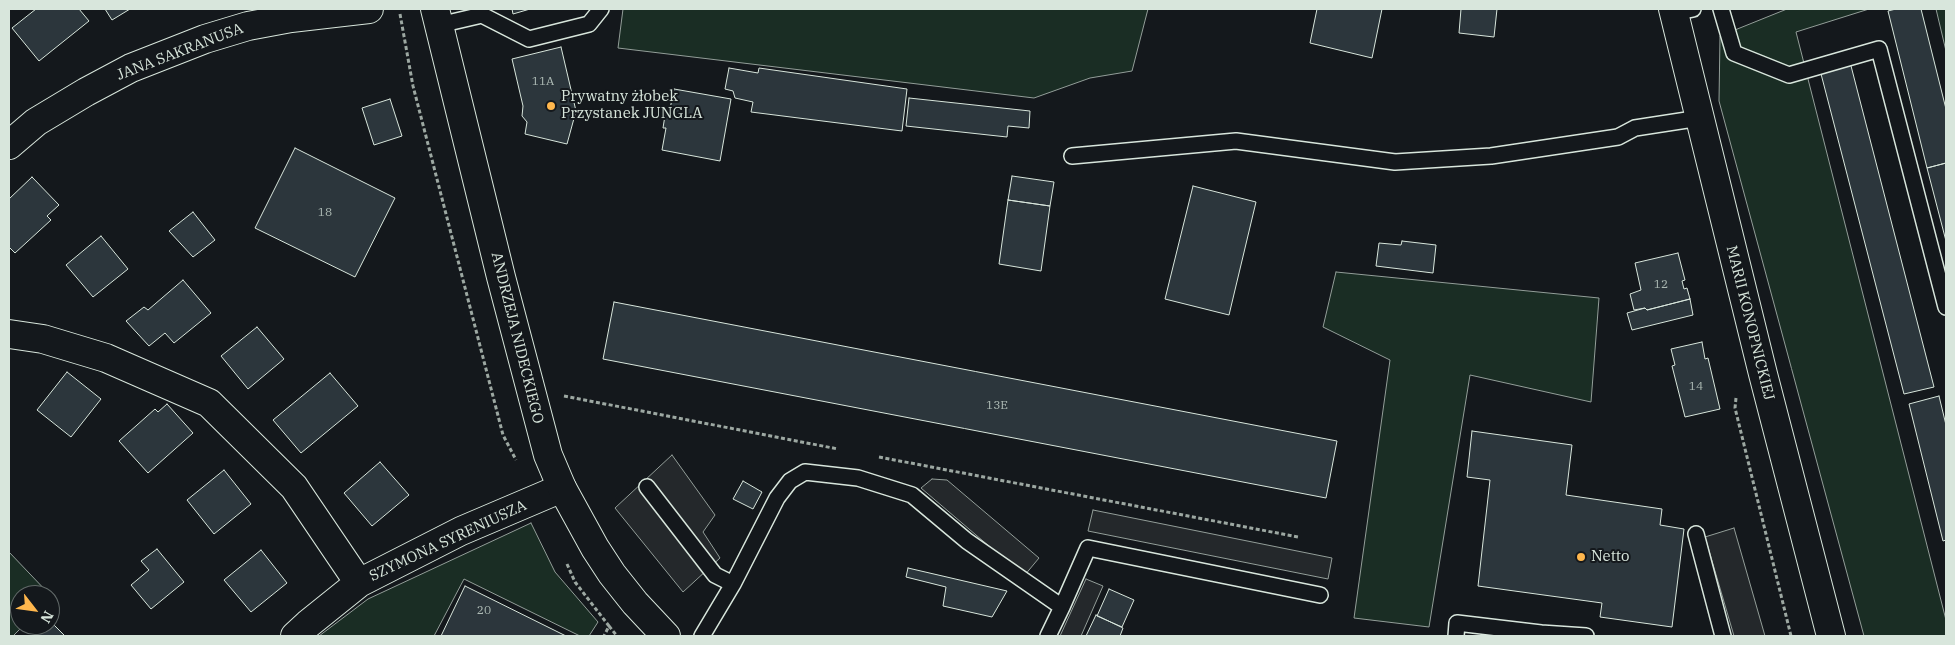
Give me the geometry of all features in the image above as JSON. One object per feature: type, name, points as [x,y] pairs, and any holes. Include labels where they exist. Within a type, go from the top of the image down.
[{"type":"street","name":"JANA SAKRANUSA","points":[[9,145],[36,122],[86,92],[132,68],[205,39],[248,26],[291,18],[369,9]]},
{"type":"street","name":"MARII KONOPNICKIEJ","points":[[1680,10],[1700,118],[1765,384],[1831,636]]},
{"type":"street","name":"ANDRZEJA NIDECKIEGO","points":[[437,17],[548,455],[562,488],[594,548],[612,574],[655,626],[666,636]]},
{"type":"street","name":"SZYMONA SYRENIUSZA","points":[[9,334],[43,338],[106,358],[209,403],[294,487],[359,583],[461,531],[562,488]]},
{"type":"street","points":[[295,636],[359,583]]},
{"type":"lane","points":[[437,17],[482,15],[529,39],[589,24],[601,9]]},
{"type":"lane","points":[[1721,9],[1734,53],[1789,75],[1879,49],[1946,307]]},
{"type":"lane","points":[[1072,156],[1236,140],[1395,162],[1481,157],[1618,137],[1635,128],[1700,118]]},
{"type":"lane","points":[[702,636],[733,584],[777,498],[790,480],[805,472],[858,478],[912,495],[967,541],[1062,608]]},
{"type":"lane","points":[[647,487],[715,575],[733,584]]},
{"type":"lane","points":[[1696,534],[1723,636]]},
{"type":"lane","points":[[1048,636],[1088,548],[1320,596]]},
{"type":"lane","points":[[1816,636],[1824,609]]},
{"type":"lane","points":[[1456,636],[1457,623],[1541,634],[1586,636]]},
{"type":"path","points":[[398,9],[413,86],[503,435],[536,500]]},
{"type":"path","points":[[556,395],[847,451]]},
{"type":"path","points":[[876,456],[1298,537]]},
{"type":"path","points":[[609,626],[617,636]]},
{"type":"green space","points":[[623,9],[1148,9],[1132,71],[1090,78],[1034,98],[618,48]]},
{"type":"green space","points":[[1787,9],[1869,9],[1796,32],[1946,620],[1946,636],[1864,636],[1719,101],[1720,36]]},
{"type":"green space","points":[[1936,9],[1946,9],[1946,51]]},
{"type":"green space","points":[[1336,272],[1599,298],[1591,402],[1470,375],[1429,627],[1354,618],[1390,360],[1323,327]]},
{"type":"green space","points":[[531,523],[555,572],[598,622],[589,636],[580,636],[464,579],[434,636],[319,636],[368,599]]},
{"type":"green space","points":[[9,552],[40,585],[10,585],[10,635],[14,635],[9,636]]},
{"type":"shaded area","points":[[672,455],[715,515],[703,532],[720,558],[683,592],[615,508]]},
{"type":"shaded area","points":[[932,479],[947,480],[1039,558],[1024,576],[921,488]]},
{"type":"shaded area","points":[[1093,510],[1332,558],[1328,579],[1088,531]]},
{"type":"shaded area","points":[[1734,528],[1765,636],[1734,636],[1705,537]]},
{"type":"shaded area","points":[[1086,579],[1103,586],[1081,636],[1060,636]]},
{"type":"building","points":[[36,9],[79,9],[89,21],[39,61],[12,28]]},
{"type":"building","points":[[105,9],[130,9],[112,20]]},
{"type":"building","points":[[512,9],[530,9],[513,14]]},
{"type":"building","points":[[1317,9],[1382,9],[1372,58],[1310,43]]},
{"type":"building","points":[[1461,9],[1497,9],[1494,37],[1459,33]]},
{"type":"building","points":[[1896,9],[1921,9],[1946,109],[1946,163],[1927,168],[1888,11]]},
{"type":"building","name":"Prywatny żłobek Przystanek JUNGLA","points":[[561,47],[576,111],[567,144],[525,134],[527,122],[522,116],[523,106],[512,59]]},
{"type":"building","points":[[1850,62],[1934,387],[1904,394],[1820,70]]},
{"type":"building","points":[[729,68],[758,73],[759,68],[907,89],[902,131],[751,112],[753,102],[735,98],[733,91],[725,89]]},
{"type":"building","points":[[674,89],[731,99],[720,161],[662,150],[666,128],[663,128],[666,109],[670,109]]},
{"type":"building","points":[[909,98],[1030,111],[1029,128],[1008,126],[1007,137],[906,126]]},
{"type":"building","points":[[390,99],[402,136],[374,145],[362,108]]},
{"type":"building","points":[[295,148],[395,198],[355,277],[255,228]]},
{"type":"building","points":[[1946,163],[1946,241],[1927,168]]},
{"type":"building","points":[[1012,176],[1054,182],[1050,206],[1008,200]]},
{"type":"building","points":[[32,177],[59,205],[47,216],[51,220],[15,253],[9,247],[9,199]]},
{"type":"building","points":[[1193,186],[1256,202],[1229,315],[1165,299]]},
{"type":"building","points":[[1008,200],[1050,206],[1041,271],[999,264]]},
{"type":"building","points":[[193,212],[215,240],[193,257],[169,231]]},
{"type":"building","points":[[101,236],[128,269],[93,297],[66,265]]},
{"type":"building","points":[[1402,241],[1436,245],[1433,273],[1376,266],[1379,243],[1401,245]]},
{"type":"building","points":[[1678,253],[1685,280],[1682,281],[1684,289],[1687,288],[1690,299],[1647,310],[1645,308],[1634,310],[1630,294],[1641,290],[1635,263]]},
{"type":"building","points":[[183,280],[211,313],[174,343],[165,333],[149,346],[126,321],[144,307],[148,310]]},
{"type":"building","points":[[1690,299],[1693,315],[1632,330],[1627,313]]},
{"type":"building","points":[[614,302],[1337,441],[1326,498],[603,359]]},
{"type":"building","points":[[257,327],[284,359],[248,389],[221,356]]},
{"type":"building","points":[[1702,342],[1705,359],[1708,358],[1720,409],[1685,417],[1672,366],[1675,365],[1671,349]]},
{"type":"building","points":[[67,372],[101,399],[71,437],[37,410]]},
{"type":"building","points":[[330,373],[358,406],[301,453],[273,420]]},
{"type":"building","points":[[1939,396],[1946,425],[1946,540],[1943,541],[1909,404]]},
{"type":"building","points":[[167,404],[193,433],[148,473],[119,441],[155,409],[158,412]]},
{"type":"building","name":"Netto","points":[[1472,431],[1572,445],[1566,495],[1662,509],[1660,525],[1684,529],[1672,627],[1600,617],[1602,603],[1478,586],[1490,480],[1467,477]]},
{"type":"building","points":[[380,462],[409,495],[372,526],[344,493]]},
{"type":"building","points":[[224,470],[251,504],[214,534],[187,500]]},
{"type":"building","points":[[743,481],[762,492],[753,509],[733,499]]},
{"type":"building","points":[[157,549],[184,582],[151,609],[131,585],[149,570],[141,561]]},
{"type":"building","points":[[261,550],[287,583],[251,612],[224,580]]},
{"type":"building","points":[[908,568],[1007,591],[992,617],[943,606],[946,587],[906,577]]},
{"type":"building","points":[[465,586],[566,636],[441,636]]},
{"type":"building","points":[[1109,589],[1134,600],[1122,627],[1097,616]]},
{"type":"building","points":[[1096,615],[1123,628],[1120,636],[1086,636]]},
{"type":"building","points":[[60,631],[65,636],[34,636],[60,635]]},
{"type":"place","name":"Prywatny żłobek Przystanek JUNGLA","points":[[551,106]]},
{"type":"place","name":"Netto","points":[[1581,557]]}]
